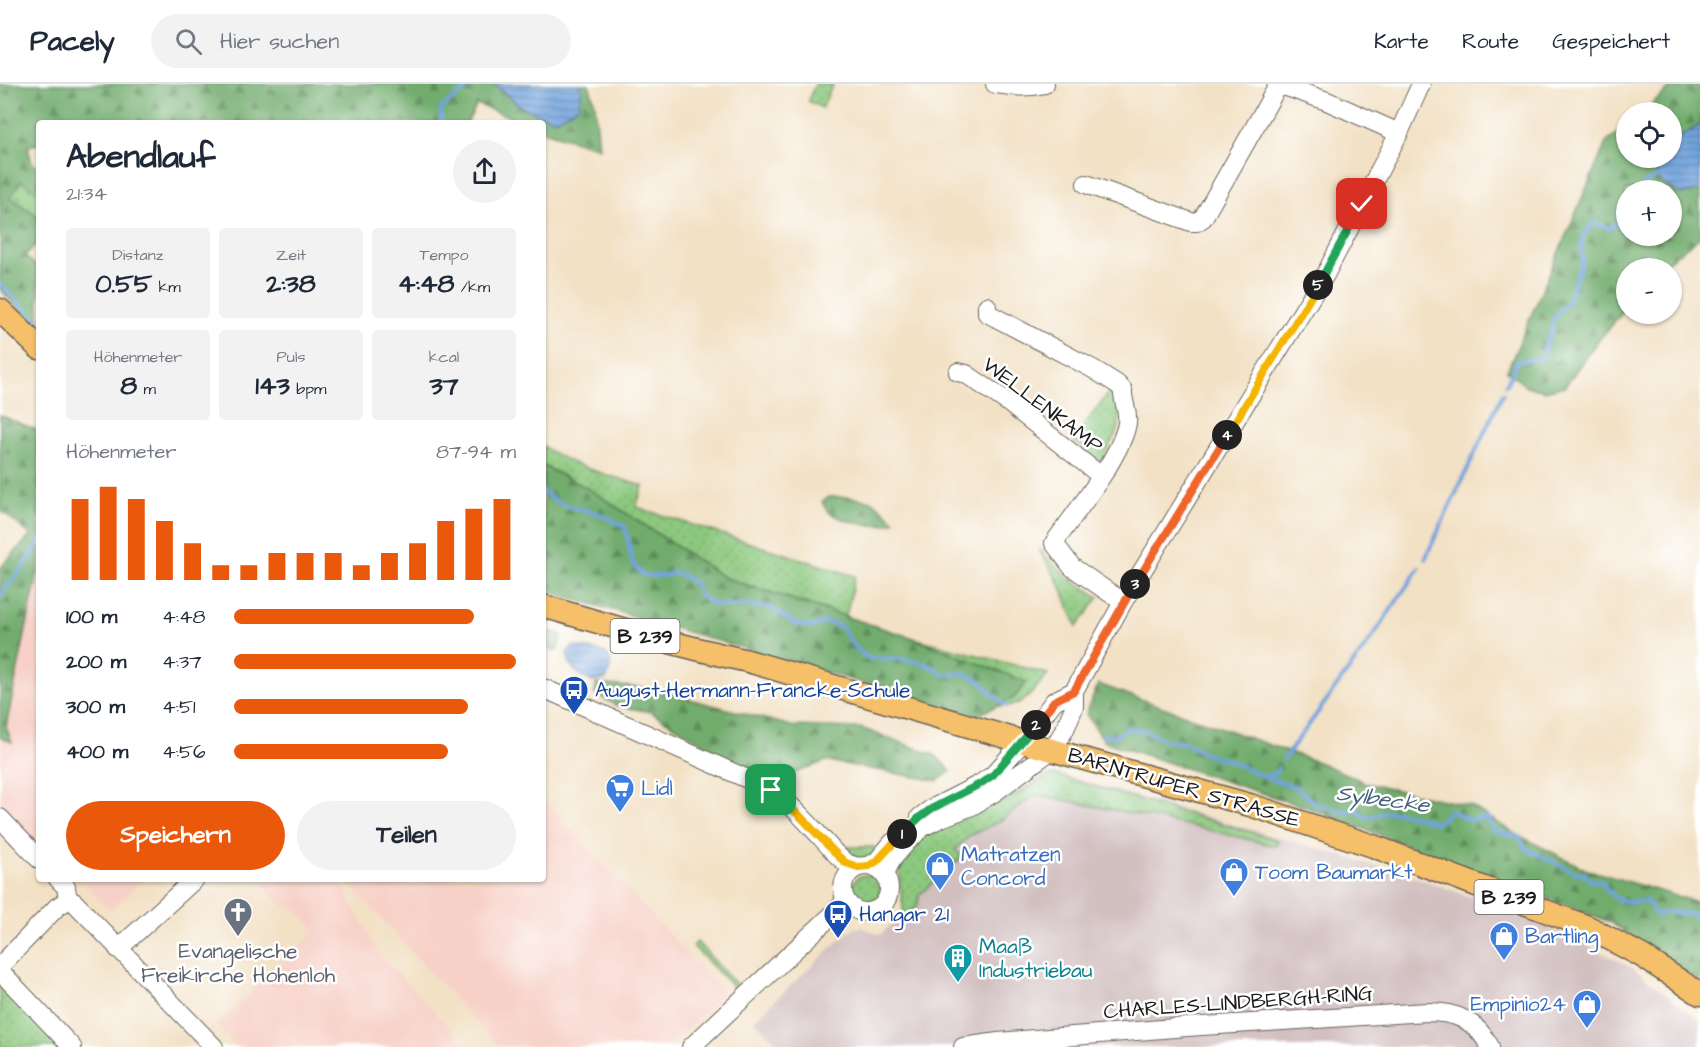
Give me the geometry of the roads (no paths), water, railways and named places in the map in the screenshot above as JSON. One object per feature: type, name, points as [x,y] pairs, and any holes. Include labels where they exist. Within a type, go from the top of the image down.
[{"type":"main road","points":[[0,310],[36,345]]},
{"type":"main road","name":"BARNTRUPER STRASSE","points":[[546,607],[702,651],[748,661],[1250,805],[1383,849],[1588,927],[1642,956],[1700,994]]},
{"type":"street","points":[[995,84],[1023,87],[1045,84]]},
{"type":"street","points":[[1086,184],[1191,222],[1197,222],[1203,218],[1279,84],[1298,88],[1399,133]]},
{"type":"street","points":[[752,781],[755,788],[776,805],[829,861],[837,871],[847,897],[865,913],[881,907],[888,899],[890,891],[886,876],[887,868],[906,843],[923,827],[972,807],[1053,749],[1074,707],[1074,691],[1123,602],[1324,275],[1399,133],[1421,84]]},
{"type":"street","name":"WELLENKAMP","points":[[987,306],[987,313],[1093,369],[1123,390],[1127,408],[1127,423],[1119,446],[1054,543],[1072,567],[1123,602]]},
{"type":"street","name":"WELLENKAMP","points":[[958,372],[966,374],[1006,401],[1101,476]]},
{"type":"street","points":[[546,689],[752,781],[760,782],[799,815],[846,863],[876,868],[886,876]]},
{"type":"street","points":[[691,1047],[842,905],[847,897],[850,872],[877,861],[901,834],[931,809],[993,775],[1054,701],[1074,691]]},
{"type":"street","points":[[0,818],[36,856]]},
{"type":"street","points":[[61,882],[66,887],[68,900]]},
{"type":"street","points":[[118,949],[192,882]]},
{"type":"street","points":[[704,1047],[847,897]]},
{"type":"street","points":[[0,966],[65,900],[74,902],[214,1047]]},
{"type":"street","points":[[0,971],[72,1047]]},
{"type":"street","name":"CHARLES-LINDBERGH-RING","points":[[971,1047],[998,1042],[1164,1029],[1445,1012],[1463,1018],[1476,1027],[1490,1047]]},
{"type":"water","points":[[494,84],[578,84],[582,88],[579,106],[556,120],[523,108]]},
{"type":"water","points":[[1700,125],[1700,191],[1682,194],[1682,180],[1659,180],[1655,168],[1682,168],[1682,136]]},
{"type":"water","points":[[574,646],[606,653],[611,662],[606,679],[593,682],[575,671],[567,652]]},
{"type":"waterway","points":[[441,120],[441,108],[471,85]]},
{"type":"waterway","points":[[1651,180],[1658,176]]},
{"type":"waterway","points":[[1506,385],[1517,361],[1540,359],[1544,355],[1544,347],[1552,330],[1552,322],[1567,303],[1583,259],[1581,248],[1583,236],[1593,223],[1609,228],[1616,224]]},
{"type":"waterway","name":"Sylbecke","points":[[0,284],[36,320]]},
{"type":"waterway","points":[[1425,559],[1503,393]]},
{"type":"waterway","name":"Sylbecke","points":[[546,494],[570,507],[599,514],[625,527],[633,564],[643,575],[661,576],[674,573],[682,575],[694,583],[700,596],[715,605],[771,608],[796,624],[810,627],[827,622],[842,627],[851,643],[867,658],[917,662],[945,675],[964,673],[980,681],[1007,706]]},
{"type":"waterway","points":[[0,597],[27,562],[36,546]]},
{"type":"waterway","points":[[1284,759],[1419,568]]},
{"type":"waterway","name":"Sylbecke","points":[[1102,735],[1115,736],[1129,728],[1144,730],[1165,740],[1186,743],[1212,757],[1226,759],[1265,777],[1294,786],[1316,804],[1345,812],[1356,810],[1366,817],[1395,812],[1435,823],[1443,819],[1449,810],[1469,820],[1488,818],[1493,831],[1520,837],[1525,848],[1574,872],[1584,874],[1591,881],[1600,880],[1610,893],[1620,900],[1647,901],[1656,915],[1668,912],[1700,915]]},
{"type":"waterway","points":[[1265,777],[1275,773],[1278,768]]},
{"type":"place","name":"August-Hermann-Francke-Schule","points":[[574,716]]},
{"type":"place","name":"Lidl","points":[[620,814]]},
{"type":"place","name":"Matratzen Concord","points":[[940,892]]},
{"type":"place","name":"Toom Baumarkt","points":[[1234,898]]},
{"type":"place","name":"Evangelische Freikirche Hohenloh","points":[[238,938]]},
{"type":"place","name":"Hangar 21","points":[[838,940]]},
{"type":"place","name":"Bartling","points":[[1504,962]]},
{"type":"place","name":"Maaß Industriebau","points":[[958,984]]},
{"type":"place","name":"Empinio24","points":[[1587,1030]]}]
